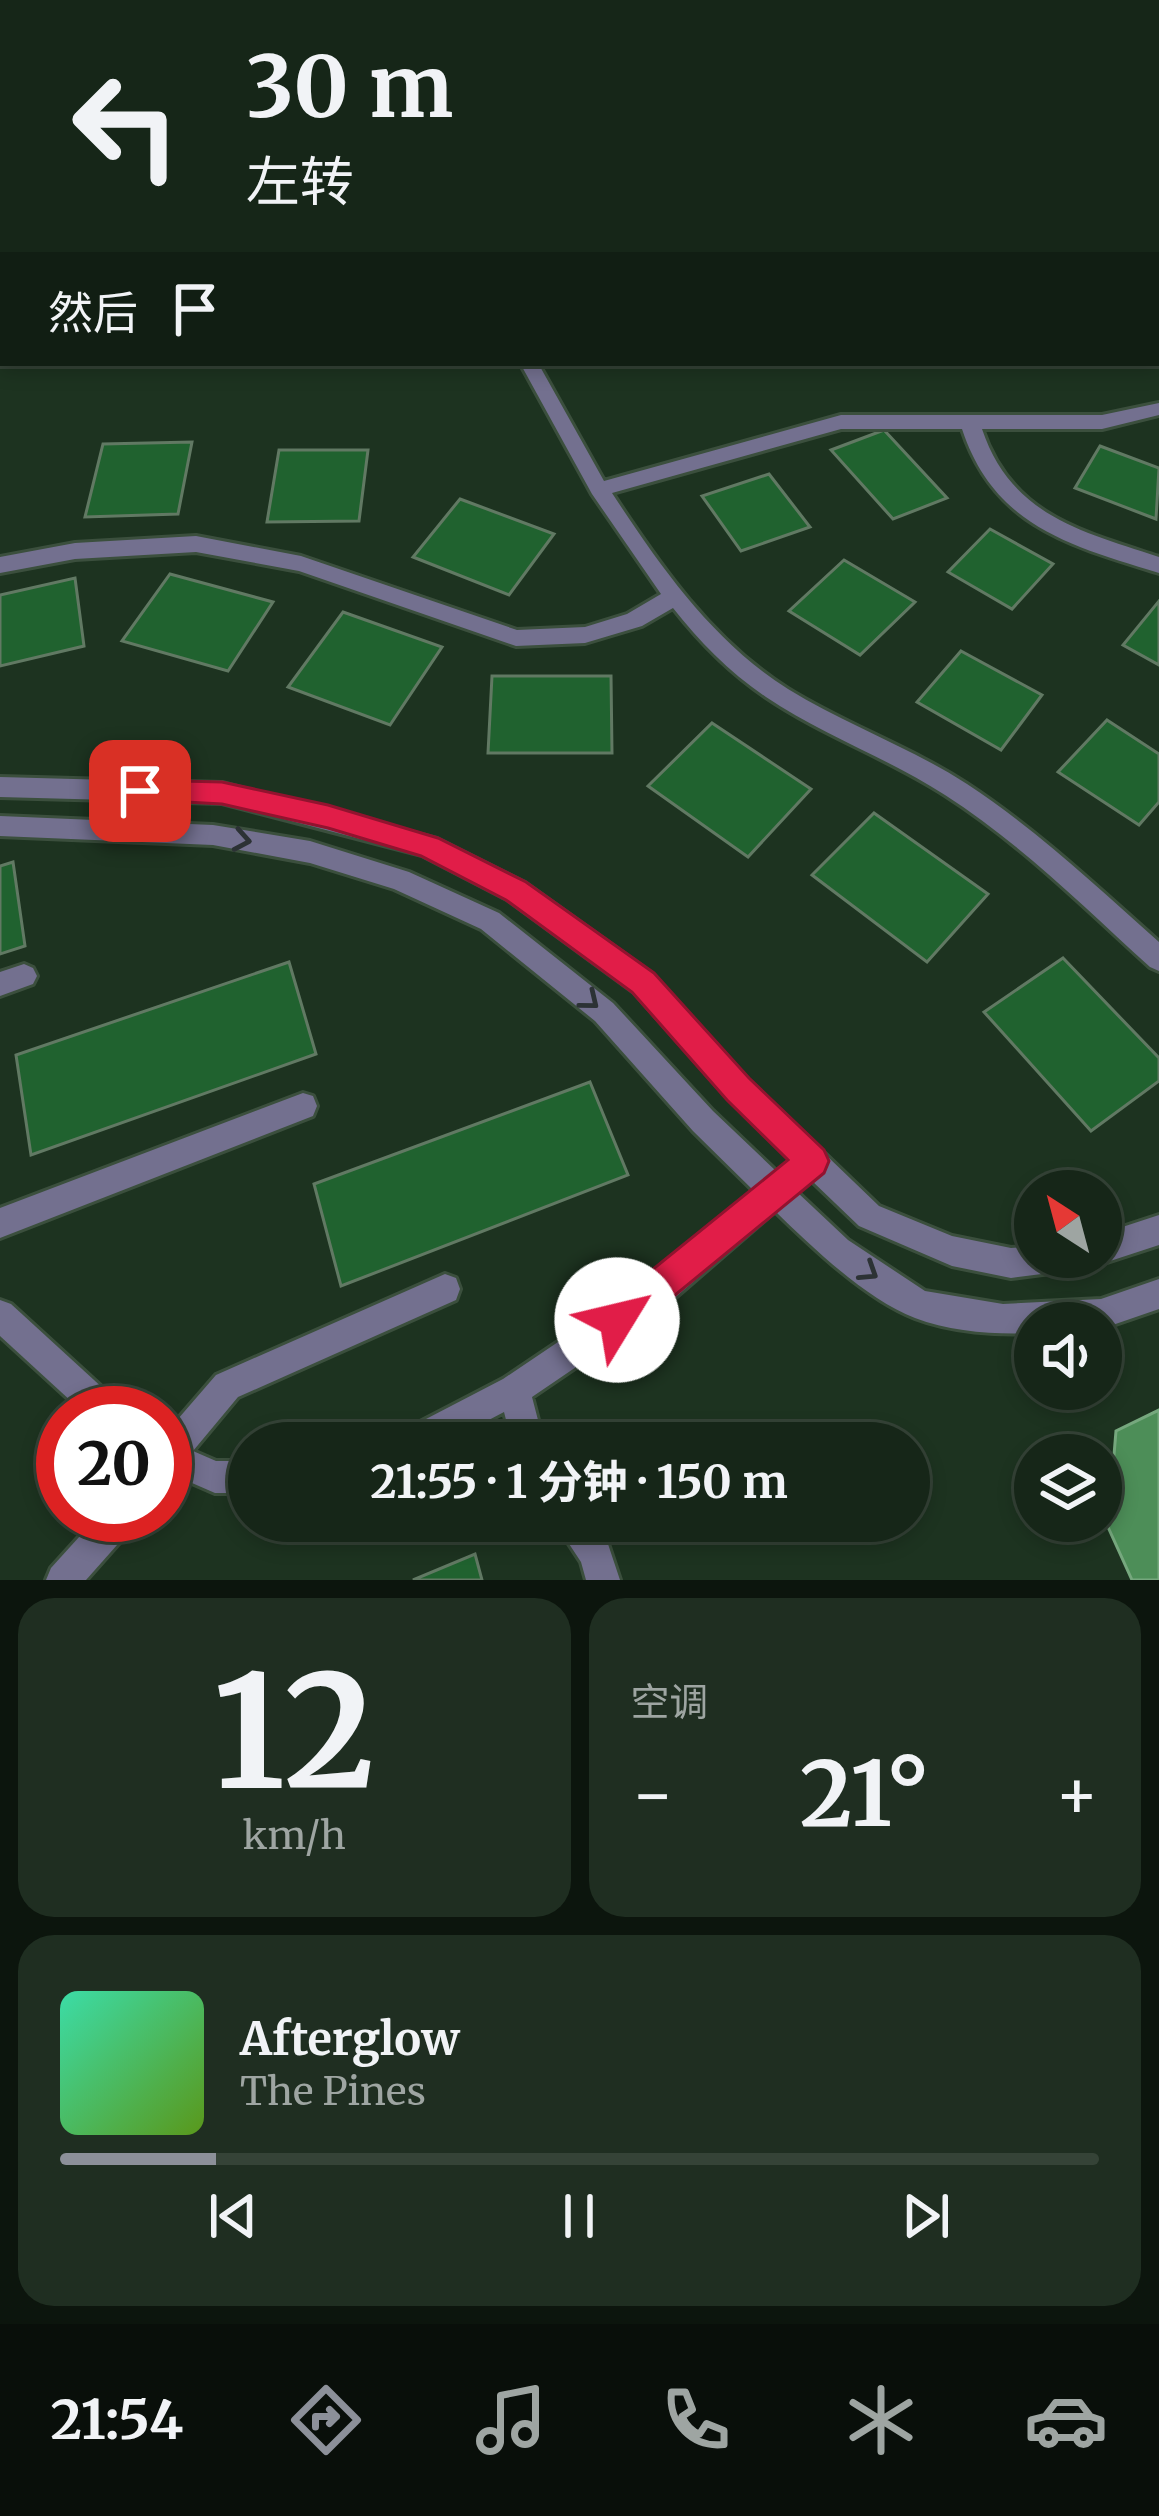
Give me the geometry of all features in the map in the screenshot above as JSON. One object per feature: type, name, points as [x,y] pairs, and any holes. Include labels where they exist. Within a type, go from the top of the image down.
[{"type":"lane","points":[[530,366],[560,430],[716,643],[759,681],[928,772],[1036,847],[1159,959]]},
{"type":"lane","points":[[601,489],[841,422],[1102,422],[1159,409]]},
{"type":"lane","points":[[970,422],[988,470],[1021,505],[1078,539],[1159,565]]},
{"type":"lane","points":[[0,566],[75,550],[196,544],[301,564],[516,638],[585,635],[634,620],[678,596]]},
{"type":"lane","points":[[0,787],[222,793],[428,846],[516,891],[643,982],[738,1089],[869,1216],[952,1251],[1014,1263]]},
{"type":"lane","points":[[0,826],[213,835],[310,852],[400,880],[490,921],[604,1012],[703,1121],[837,1252],[920,1305],[1003,1319],[1101,1314],[1159,1294]]},
{"type":"lane","points":[[0,1223],[19,1211],[303,1106]]},
{"type":"lane","points":[[452,1422],[514,1390],[652,1297],[812,1161]]},
{"type":"lane","points":[[1122,1242],[1159,1230]]},
{"type":"lane","points":[[192,1427],[227,1386],[445,1289]]},
{"type":"lane","points":[[0,1315],[78,1386]]},
{"type":"lane","points":[[514,1390],[522,1422]]},
{"type":"lane","points":[[192,1468],[228,1477]]},
{"type":"lane","points":[[63,1580],[97,1542]]},
{"type":"lane","points":[[587,1542],[603,1580]]},
{"type":"shaded area","points":[[1159,1410],[1159,1580],[1132,1580],[1115,1542],[1122,1542],[1122,1434],[1116,1431]]},
{"type":"building","points":[[884,430],[947,498],[893,519],[831,450]]},
{"type":"building","points":[[192,442],[178,514],[85,517],[103,444]]},
{"type":"building","points":[[1100,446],[1159,468],[1156,519],[1075,488]]},
{"type":"building","points":[[279,450],[368,450],[359,521],[267,522]]},
{"type":"building","points":[[769,474],[810,527],[741,551],[702,496]]},
{"type":"building","points":[[460,499],[554,534],[509,595],[413,557]]},
{"type":"building","points":[[990,529],[1053,564],[1012,609],[948,572]]},
{"type":"building","points":[[844,560],[915,602],[860,655],[789,611]]},
{"type":"building","points":[[170,574],[273,602],[228,671],[122,641]]},
{"type":"building","points":[[75,578],[84,646],[0,666],[0,595]]},
{"type":"building","points":[[1159,601],[1159,665],[1123,645]]},
{"type":"building","points":[[343,612],[442,647],[390,725],[288,687]]},
{"type":"building","points":[[961,651],[1042,695],[1001,750],[917,702]]},
{"type":"building","points":[[492,676],[611,676],[612,753],[488,753]]},
{"type":"building","points":[[1107,720],[1159,754],[1159,802],[1139,825],[1058,772]]},
{"type":"building","points":[[712,723],[811,789],[748,857],[648,786]]},
{"type":"building","points":[[874,813],[988,894],[927,962],[812,875]]},
{"type":"building","points":[[13,862],[25,946],[0,954],[0,866]]},
{"type":"building","points":[[1063,958],[1159,1058],[1159,1081],[1091,1131],[984,1012]]},
{"type":"building","points":[[289,962],[316,1054],[31,1155],[16,1055]]},
{"type":"building","points":[[590,1082],[628,1175],[341,1286],[314,1184]]},
{"type":"building","points":[[475,1554],[482,1580],[413,1580]]},
{"type":"route","points":[[140,791],[222,793],[328,817],[428,846],[516,891],[643,982],[738,1089],[812,1161],[652,1297],[617,1320]]}]
